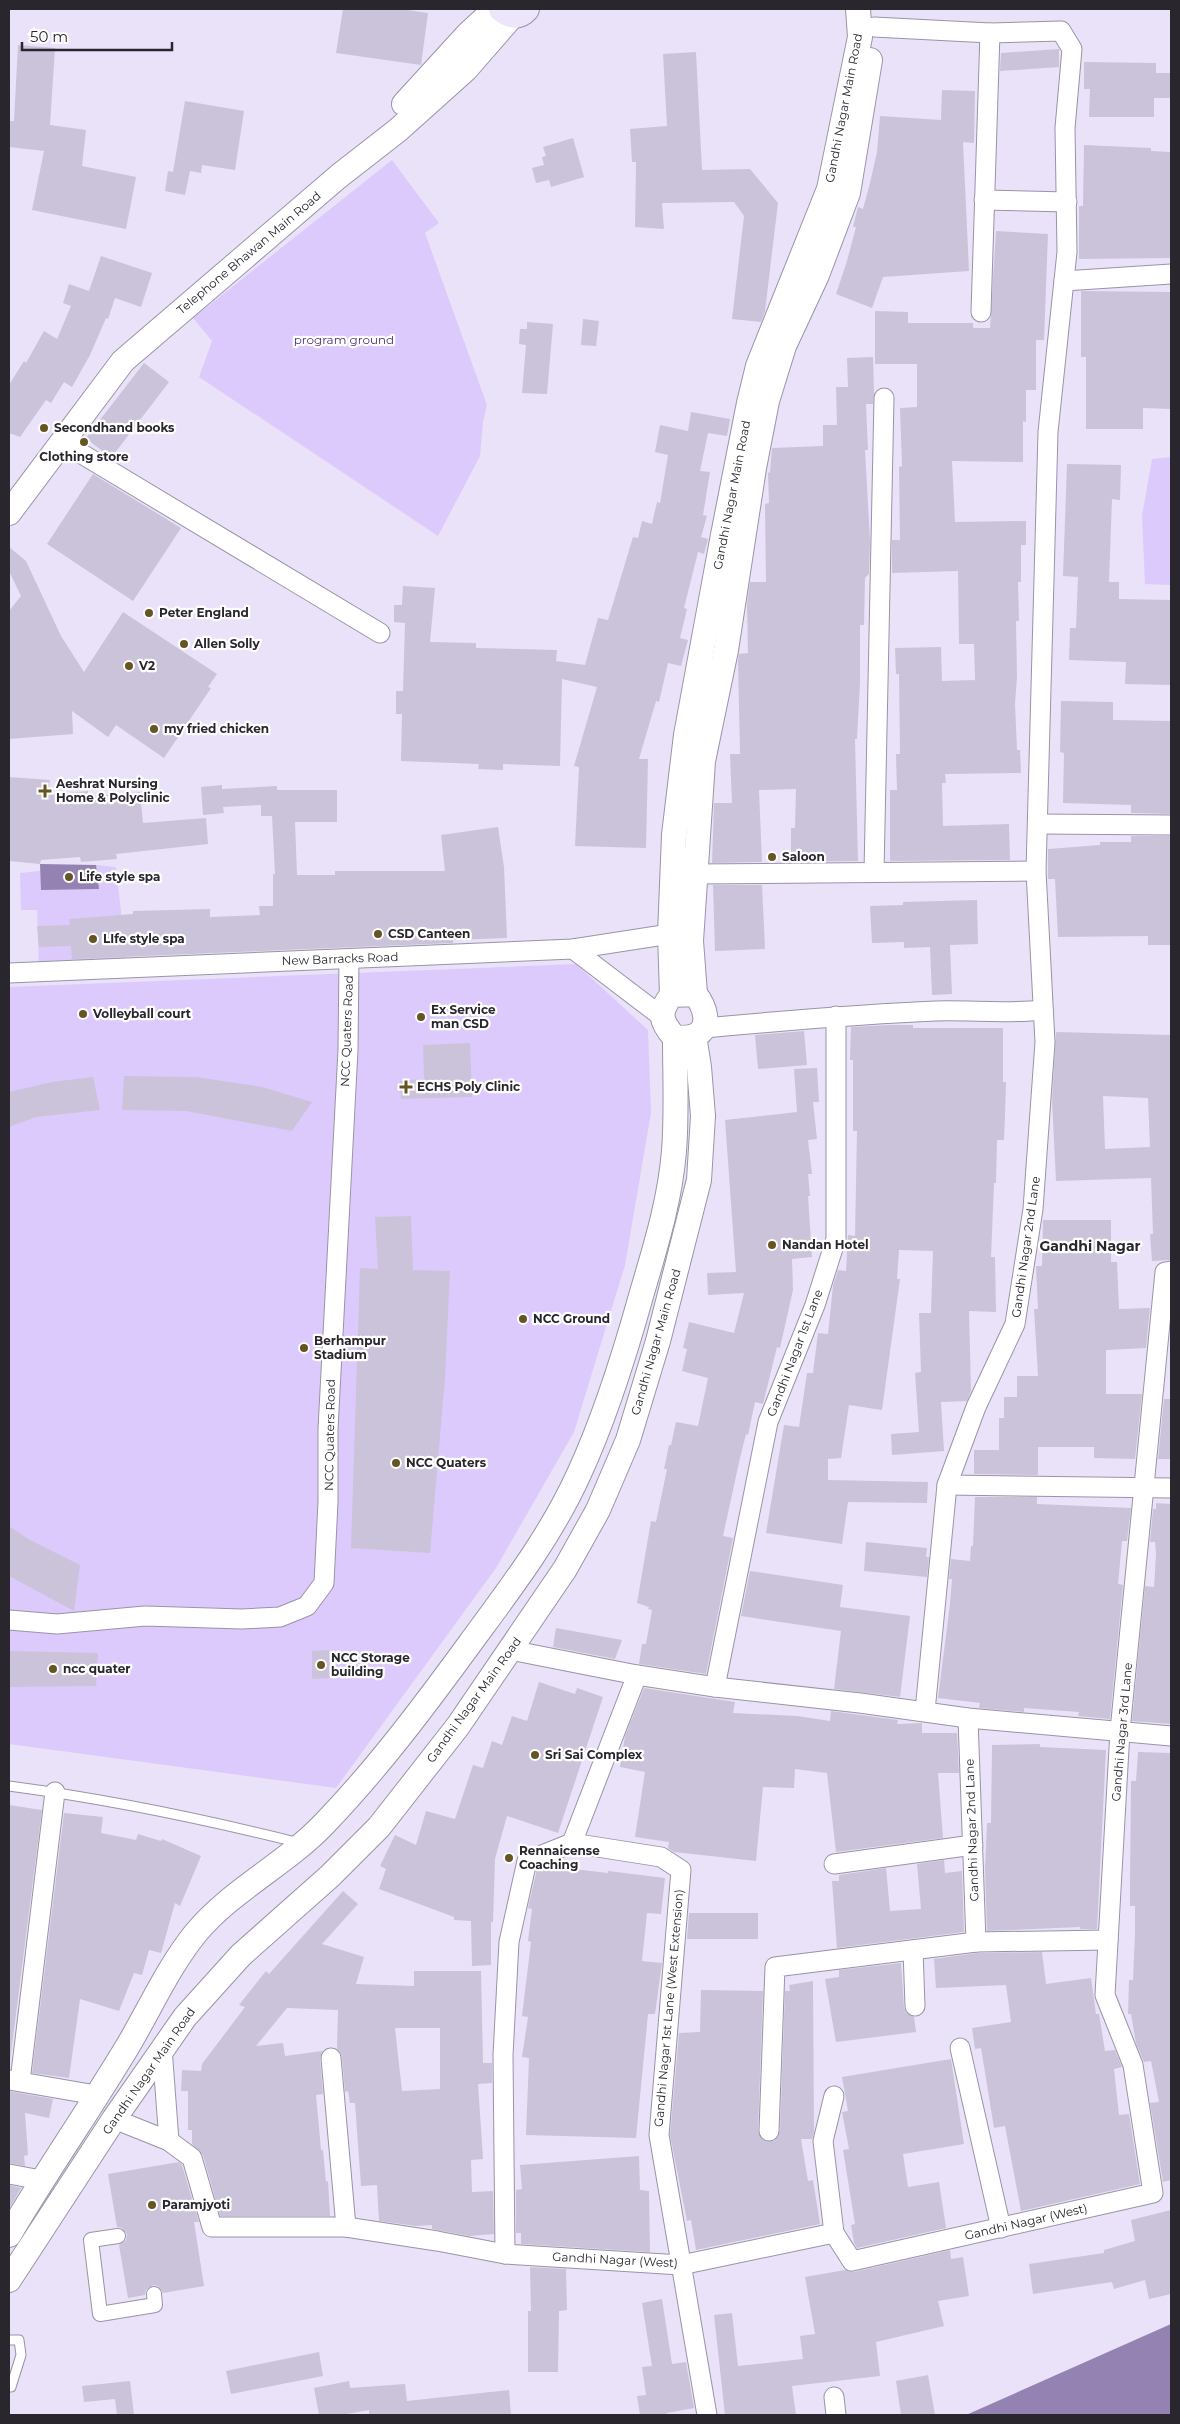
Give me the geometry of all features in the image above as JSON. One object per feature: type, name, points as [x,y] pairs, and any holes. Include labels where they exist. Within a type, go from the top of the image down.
[{"type":"street","name":"Gandhi Nagar Main Road","points":[[684,994],[670,934],[674,835],[686,735],[749,403],[758,366],[829,189],[860,37],[858,9]]},
{"type":"street","name":"Telephone Bhawan Main Road","points":[[9,513],[123,362],[331,183],[398,130],[466,70],[509,10]]},
{"type":"street","name":"Telephone Bhawan Main Road","points":[[9,488],[112,351],[161,307],[383,124],[418,90],[468,34],[509,10]]},
{"type":"street","name":"Gandhi Nagar Main Road","points":[[684,994],[691,941],[703,761],[726,650],[754,468],[767,401],[784,346],[817,275],[848,193],[864,104],[874,18]]},
{"type":"street","points":[[874,18],[990,34],[981,312]]},
{"type":"street","name":"Gandhi Nagar 2nd Lane","points":[[925,1711],[947,1485],[976,1407],[1015,1324],[1033,1209],[1045,1042],[1036,871],[1048,432],[1067,252],[1065,128],[1072,49],[1061,32],[990,34]]},
{"type":"street","points":[[984,200],[1067,202]]},
{"type":"street","points":[[1064,281],[1171,274]]},
{"type":"street","points":[[874,872],[884,398]]},
{"type":"street","points":[[62,442],[380,633]]},
{"type":"street","points":[[1038,824],[1171,825]]},
{"type":"street","points":[[695,874],[1036,871]]},
{"type":"street","name":"New Barracks Road","points":[[9,973],[573,949],[670,934]]},
{"type":"street","points":[[573,949],[661,1016],[666,1029],[691,1034],[836,1016],[938,1011],[1018,1013],[1043,1010]]},
{"type":"street","name":"NCC Quaters Road","points":[[9,1620],[57,1624],[145,1616],[242,1619],[280,1617],[307,1606],[324,1583],[328,1502],[328,1429],[348,1050],[349,959]]},
{"type":"street","points":[[9,2235],[42,2180],[125,2052],[178,1958],[197,1932],[223,1906],[304,1844],[338,1809],[422,1710],[531,1561],[577,1478],[610,1396],[628,1342],[666,1206],[691,1034],[706,1016],[702,1002],[684,994],[665,1004],[661,1016]]},
{"type":"street","name":"Gandhi Nagar 1st Lane","points":[[715,1687],[768,1422],[815,1305],[836,1239],[836,1016]]},
{"type":"street","name":"Gandhi Nagar Main Road","points":[[9,2280],[162,2048],[204,1994],[241,1955],[330,1876],[379,1827],[458,1726],[565,1569],[598,1510],[628,1440],[658,1341],[693,1208],[700,1171],[703,1116],[699,1067],[691,1034]]},
{"type":"street","name":"Gandhi Nagar 3rd Lane","points":[[1153,2193],[1133,2065],[1105,1995],[1120,1731],[1146,1487],[1165,1272],[1171,1272]]},
{"type":"street","points":[[947,1485],[1171,1488]]},
{"type":"street","points":[[510,1650],[637,1675],[715,1687],[925,1711],[968,1718],[1171,1736]]},
{"type":"street","points":[[505,2254],[504,2036],[509,1942],[527,1861],[572,1842],[637,1675]]},
{"type":"street","name":"Gandhi Nagar 2nd Lane","points":[[968,1718],[976,1942]]},
{"type":"street","points":[[55,1792],[14,2081],[96,2095]]},
{"type":"street","name":"Gandhi Nagar 1st Lane (West Extension)","points":[[572,1842],[661,1857],[681,1870],[659,2135],[707,2415]]},
{"type":"street","points":[[834,1864],[973,1845]]},
{"type":"street","points":[[769,2131],[775,1967],[976,1942],[1108,1940]]},
{"type":"street","points":[[913,1950],[915,2006]]},
{"type":"street","points":[[162,2048],[169,2141]]},
{"type":"street","points":[[960,2048],[1001,2228]]},
{"type":"street","points":[[331,2058],[346,2227]]},
{"type":"street","points":[[834,2096],[824,2141],[834,2233]]},
{"type":"street","name":"Gandhi Nagar (West)","points":[[114,2119],[169,2141],[192,2158],[212,2228],[346,2227],[505,2254],[681,2264],[834,2233],[852,2261],[1153,2193]]},
{"type":"street","points":[[9,2174],[42,2180]]},
{"type":"street","points":[[118,2236],[91,2240],[100,2314],[155,2306],[154,2294]]},
{"type":"lane","points":[[9,1786],[55,1792],[212,1821],[304,1844]]},
{"type":"lane","points":[[9,2340],[18,2340],[21,2355],[11,2387],[9,2387]]},
{"type":"green space","name":"program ground","points":[[392,160],[439,223],[425,233],[487,405],[483,422],[480,456],[438,536],[199,377],[212,341],[193,318]]},
{"type":"green space","points":[[1171,457],[1171,585],[1145,584],[1142,516],[1152,459]]},
{"type":"green space","points":[[96,865],[116,867],[127,965],[39,968],[37,910],[21,910],[20,873]]},
{"type":"green space","name":"Berhampur Stadium","points":[[576,964],[648,1030],[651,1113],[625,1265],[574,1432],[496,1568],[336,1788],[9,1744],[9,987]]},
{"type":"shaded area","name":"Life style spa","points":[[40,864],[96,865],[99,889],[41,890]]},
{"type":"shaded area","points":[[1171,2324],[1171,2415],[966,2415]]},
{"type":"building","points":[[343,9],[400,9],[428,13],[421,65],[336,53]]},
{"type":"building","points":[[18,45],[55,48],[50,125],[86,130],[82,166],[136,177],[126,229],[32,210],[44,151],[9,147],[9,121],[14,121]]},
{"type":"building","points":[[1059,49],[1059,67],[1000,71],[1001,53]]},
{"type":"building","points":[[696,52],[702,170],[750,169],[778,203],[765,311],[761,322],[732,319],[744,216],[734,202],[662,203],[664,229],[635,227],[636,162],[632,162],[630,129],[667,126],[663,54]]},
{"type":"building","points":[[1084,62],[1156,63],[1156,73],[1171,73],[1171,98],[1154,98],[1154,117],[1089,117],[1090,89],[1084,89]]},
{"type":"building","points":[[942,90],[975,91],[974,143],[963,142],[969,271],[883,277],[872,308],[836,294],[856,227],[853,227],[858,207],[863,209],[870,183],[877,152],[880,116],[941,120]]},
{"type":"building","points":[[185,101],[244,111],[235,170],[202,165],[201,173],[190,171],[185,195],[165,191],[168,171],[173,172]]},
{"type":"building","points":[[573,138],[584,177],[551,187],[549,180],[536,183],[532,168],[544,165],[542,157],[546,156],[543,147]]},
{"type":"building","points":[[1084,145],[1151,148],[1151,151],[1171,152],[1171,258],[1079,259],[1079,206],[1083,206]]},
{"type":"building","points":[[996,231],[1048,234],[1044,340],[1036,340],[1036,390],[1026,390],[1026,422],[1023,421],[1023,462],[952,461],[955,522],[1026,521],[1026,545],[1021,545],[1021,582],[1018,582],[1019,621],[1016,621],[1017,677],[1015,704],[1017,750],[1020,750],[1021,773],[945,774],[946,783],[942,783],[943,826],[1009,824],[1010,860],[890,861],[890,790],[897,790],[896,754],[900,754],[899,674],[896,674],[895,648],[941,647],[942,681],[975,680],[974,644],[959,644],[958,571],[892,573],[892,540],[900,540],[899,467],[902,466],[900,408],[917,407],[917,364],[875,364],[875,311],[908,312],[908,323],[973,323],[973,328],[990,328]]},
{"type":"building","points":[[101,256],[152,273],[141,307],[115,298],[108,319],[106,318],[90,355],[72,387],[64,382],[51,403],[46,400],[20,437],[9,433],[9,385],[24,361],[26,363],[44,331],[57,339],[71,306],[63,303],[69,284],[89,291]]},
{"type":"building","points":[[1081,291],[1171,292],[1171,409],[1143,408],[1143,429],[1086,429],[1086,357],[1081,357]]},
{"type":"building","points":[[583,319],[599,321],[596,346],[581,345]]},
{"type":"building","points":[[527,322],[553,324],[547,394],[522,393],[526,345],[519,344],[520,329],[527,329]]},
{"type":"building","points":[[873,357],[874,394],[873,404],[866,404],[868,450],[865,450],[870,541],[869,574],[865,578],[864,625],[860,625],[860,683],[857,739],[855,739],[858,861],[791,862],[791,828],[795,828],[796,789],[759,790],[762,862],[712,863],[714,803],[732,803],[730,754],[740,754],[738,660],[739,654],[748,653],[747,603],[750,582],[766,582],[765,504],[769,503],[768,473],[770,472],[772,448],[823,446],[823,425],[837,425],[836,387],[848,387],[847,358]]},
{"type":"building","points":[[144,363],[169,382],[111,458],[86,438]]},
{"type":"building","points":[[691,412],[730,419],[727,436],[708,433],[700,471],[710,472],[703,515],[707,516],[701,537],[708,539],[704,554],[698,552],[684,608],[687,609],[680,638],[688,640],[681,666],[668,663],[659,702],[656,701],[639,759],[648,759],[646,848],[575,846],[579,767],[574,766],[597,687],[562,679],[560,766],[503,764],[503,770],[478,769],[479,764],[401,761],[402,714],[396,714],[396,691],[403,691],[405,623],[394,622],[394,605],[402,605],[403,586],[435,588],[430,642],[476,643],[476,648],[557,650],[556,661],[585,665],[598,618],[608,620],[633,537],[638,538],[642,521],[652,524],[657,502],[660,503],[668,455],[655,452],[660,425],[688,431]]},
{"type":"building","points":[[1067,464],[1121,465],[1120,500],[1112,499],[1109,582],[1119,582],[1119,599],[1171,600],[1171,685],[1125,684],[1126,662],[1069,660],[1070,628],[1076,628],[1078,577],[1063,576]]},
{"type":"building","points":[[93,474],[181,528],[133,601],[47,544]]},
{"type":"building","points":[[9,547],[26,561],[61,636],[84,672],[123,612],[217,674],[208,687],[211,688],[164,758],[116,725],[108,737],[72,711],[73,734],[9,739],[9,611],[21,596],[9,571]]},
{"type":"building","points":[[1061,701],[1113,702],[1113,720],[1171,721],[1171,814],[1131,813],[1131,805],[1063,803],[1064,753],[1060,752]]},
{"type":"building","points":[[9,777],[50,780],[48,795],[88,791],[88,797],[140,792],[143,823],[206,818],[208,844],[116,854],[117,859],[81,862],[80,857],[41,860],[40,864],[9,861]]},
{"type":"building","points":[[222,785],[222,789],[277,786],[277,790],[337,790],[337,822],[295,822],[297,875],[335,875],[335,871],[445,871],[441,835],[498,827],[504,867],[507,938],[453,940],[453,943],[72,959],[71,946],[39,947],[37,926],[70,925],[69,919],[133,914],[133,911],[210,909],[210,917],[260,915],[259,906],[273,906],[273,874],[275,874],[272,816],[261,816],[261,805],[223,807],[224,813],[203,815],[201,787]]},
{"type":"building","points":[[1131,836],[1171,836],[1171,945],[1148,945],[1148,936],[1058,937],[1055,879],[1048,879],[1048,849],[1100,845],[1100,842],[1131,842]]},
{"type":"building","points":[[713,885],[762,885],[765,949],[715,951]]},
{"type":"building","points":[[977,900],[978,944],[950,945],[952,994],[932,995],[930,947],[904,948],[904,942],[872,943],[870,906],[903,905],[903,902]]},
{"type":"building","points":[[913,1025],[913,1028],[1003,1028],[1003,1082],[1006,1082],[1004,1140],[997,1140],[991,1257],[995,1257],[996,1312],[969,1311],[971,1391],[967,1401],[941,1402],[944,1451],[892,1455],[891,1434],[919,1432],[915,1373],[921,1372],[919,1313],[931,1313],[933,1251],[899,1250],[897,1279],[900,1279],[882,1410],[849,1405],[841,1458],[828,1459],[828,1480],[928,1482],[927,1503],[848,1502],[842,1544],[766,1533],[784,1425],[799,1427],[807,1373],[813,1373],[818,1333],[828,1334],[833,1286],[838,1270],[846,1271],[848,1235],[855,1236],[857,1131],[853,1131],[853,1060],[850,1060],[851,1027]]},
{"type":"building","points":[[804,1031],[807,1065],[758,1069],[755,1035]]},
{"type":"building","points":[[1056,1032],[1171,1035],[1171,1260],[1152,1261],[1150,1234],[1153,1234],[1151,1178],[1056,1181],[1052,1100]],"holes":[[[1103,1096],[1148,1098],[1150,1147],[1105,1149]]]},
{"type":"building","points":[[470,1043],[472,1097],[401,1099],[400,1081],[424,1079],[423,1045]]},
{"type":"building","points":[[817,1068],[819,1102],[813,1102],[817,1139],[808,1140],[812,1174],[808,1174],[810,1196],[808,1196],[812,1257],[792,1259],[793,1290],[780,1348],[777,1347],[763,1404],[755,1402],[748,1435],[746,1434],[723,1536],[733,1538],[706,1674],[639,1664],[642,1644],[646,1644],[652,1610],[637,1603],[651,1521],[656,1522],[667,1469],[664,1469],[669,1445],[671,1445],[676,1422],[698,1426],[708,1378],[682,1371],[687,1349],[683,1348],[689,1322],[734,1333],[744,1293],[708,1295],[707,1273],[736,1272],[725,1120],[797,1112],[794,1069]]},
{"type":"building","points":[[124,1076],[196,1077],[262,1087],[312,1102],[292,1131],[186,1111],[122,1110]]},
{"type":"building","points":[[93,1077],[100,1110],[36,1117],[9,1127],[9,1092],[52,1082]]},
{"type":"building","name":"NCC Quaters","points":[[411,1216],[413,1270],[450,1271],[445,1378],[430,1553],[351,1548],[360,1268],[378,1269],[375,1217]]},
{"type":"building","points":[[1043,1220],[1111,1220],[1111,1262],[1117,1262],[1119,1309],[1150,1308],[1146,1348],[1106,1350],[1106,1394],[1142,1394],[1135,1459],[1094,1458],[1094,1447],[1038,1447],[1038,1475],[974,1474],[974,1450],[999,1450],[999,1418],[1004,1418],[1004,1397],[1017,1397],[1017,1376],[1038,1376],[1034,1309],[1038,1309],[1036,1266],[1042,1266]]},
{"type":"building","points":[[1164,1399],[1171,1399],[1171,1459],[1158,1459]]},
{"type":"building","points":[[975,1497],[1037,1497],[1037,1504],[1131,1508],[1127,1541],[1122,1541],[1118,1584],[1123,1585],[1110,1719],[1078,1716],[1079,1712],[1024,1708],[1024,1712],[979,1708],[980,1703],[938,1698],[950,1604],[952,1579],[949,1579],[951,1559],[970,1561],[971,1546],[973,1546]]},
{"type":"building","points":[[1156,1503],[1171,1504],[1171,1724],[1132,1721],[1145,1586],[1154,1587],[1155,1542],[1150,1542],[1153,1509],[1156,1509]]},
{"type":"building","points":[[9,1526],[28,1539],[80,1565],[74,1611],[9,1576]]},
{"type":"building","points":[[866,1542],[927,1548],[926,1557],[929,1557],[927,1577],[864,1571]]},
{"type":"building","points":[[750,1571],[843,1585],[840,1607],[910,1616],[900,1697],[834,1689],[841,1631],[741,1616]]},
{"type":"building","points":[[556,1628],[622,1640],[615,1659],[553,1647]]},
{"type":"building","name":"NCC Storage building","points":[[329,1650],[330,1678],[312,1679],[312,1651]]},
{"type":"building","name":"ncc quater","points":[[9,1651],[98,1653],[96,1686],[9,1687]]},
{"type":"building","points":[[539,1682],[575,1694],[577,1688],[603,1697],[558,1833],[507,1816],[495,1859],[493,1922],[491,1922],[491,1965],[472,1966],[471,1921],[454,1920],[454,1917],[379,1889],[386,1869],[380,1866],[395,1835],[416,1845],[426,1811],[455,1819],[473,1765],[483,1768],[492,1741],[502,1745],[512,1716],[527,1721]]},
{"type":"building","points":[[644,1688],[735,1702],[733,1713],[797,1716],[830,1721],[831,1711],[898,1720],[897,1724],[922,1723],[922,1733],[957,1733],[959,1773],[938,1773],[943,1838],[836,1852],[827,1773],[795,1769],[794,1788],[763,1787],[756,1861],[674,1852],[668,1848],[669,1842],[635,1837],[645,1772],[620,1767],[625,1736]]},
{"type":"building","points":[[1040,1744],[1040,1747],[1106,1750],[1097,1929],[1080,1929],[1080,1927],[987,1931],[985,1870],[987,1823],[991,1823],[992,1745]]},
{"type":"building","points":[[1138,1752],[1171,1753],[1171,2180],[1163,2182],[1150,2103],[1159,2102],[1151,2061],[1144,2062],[1136,2043],[1131,2014],[1128,2014],[1129,1980],[1133,1980],[1135,1932],[1135,1906],[1130,1906],[1131,1781],[1136,1781]]},
{"type":"building","points":[[9,1805],[42,1810],[9,2069]]},
{"type":"building","points":[[64,1813],[103,1817],[101,1833],[136,1840],[138,1834],[161,1841],[162,1839],[201,1856],[180,1906],[175,1903],[161,1953],[149,1950],[142,1975],[134,1973],[119,2011],[80,1999],[69,2078],[32,2073]]},
{"type":"building","points":[[944,1860],[945,1873],[962,1871],[964,1932],[837,1948],[832,1881],[839,1881],[839,1875],[886,1868],[890,1911],[921,1909],[917,1864]]},
{"type":"building","points":[[551,1864],[565,1865],[565,1868],[665,1878],[661,1914],[647,1913],[642,1961],[662,1963],[655,2014],[648,2014],[636,2138],[526,2135],[529,2058],[522,2057],[528,2017],[522,2016],[531,1942],[528,1941],[532,1909],[528,1908],[537,1869]]},
{"type":"building","points":[[343,1891],[358,1904],[322,1944],[364,1957],[356,1984],[414,1986],[414,1971],[481,1971],[483,2063],[492,2063],[492,2083],[478,2084],[483,2159],[471,2160],[472,2192],[493,2191],[494,2234],[469,2236],[432,2229],[432,2225],[416,2226],[379,2221],[377,2185],[361,2186],[355,2103],[350,2103],[348,2091],[345,2092],[342,2057],[337,2049],[338,2010],[287,2008],[256,2046],[283,2043],[285,2056],[322,2051],[320,2059],[323,2094],[316,2095],[321,2150],[323,2150],[326,2182],[328,2181],[330,2216],[220,2216],[203,2155],[192,2144],[192,2130],[188,2130],[188,2091],[181,2091],[182,2070],[201,2071],[202,2064],[245,2007],[239,2005],[266,1971],[269,1974]],"holes":[[[395,2028],[440,2028],[440,2089],[402,2091]]]},
{"type":"building","points":[[689,1913],[758,1913],[758,1939],[687,1939]]},
{"type":"building","points":[[1042,1952],[1046,1984],[1091,1978],[1096,2014],[1099,2014],[1105,2051],[1115,2050],[1122,2067],[1114,2069],[1119,2115],[1129,2114],[1140,2184],[1021,2211],[1005,2126],[994,2128],[981,2048],[975,2049],[972,2028],[1011,2022],[1006,1985],[936,1988],[934,1959],[977,1953]]},
{"type":"building","points":[[901,1963],[904,2007],[906,2012],[914,2017],[916,2032],[836,2042],[825,1979],[839,1977],[839,1970]]},
{"type":"building","points":[[813,1981],[814,2132],[812,2139],[801,2139],[808,2181],[813,2180],[820,2224],[696,2250],[691,2220],[687,2221],[670,2135],[679,2033],[700,2032],[701,1990],[763,1991],[758,2131],[763,2140],[774,2141],[780,2131],[785,1991],[790,1991],[789,1985]]},
{"type":"building","points":[[951,2059],[964,2144],[903,2154],[908,2187],[939,2182],[946,2228],[857,2248],[854,2243],[851,2225],[855,2224],[843,2150],[849,2149],[842,2112],[848,2111],[842,2077]]},
{"type":"building","points":[[9,2091],[53,2099],[49,2118],[25,2113],[28,2155],[24,2156],[25,2166],[9,2163]]},
{"type":"building","points":[[639,2156],[640,2190],[649,2191],[650,2252],[521,2244],[521,2233],[516,2233],[516,2190],[522,2189],[520,2165]]},
{"type":"building","name":"Paramjyoti","points":[[179,2162],[182,2165],[199,2222],[194,2222],[204,2286],[163,2293],[158,2286],[153,2285],[146,2290],[145,2295],[128,2298],[119,2245],[126,2240],[127,2234],[122,2228],[117,2227],[108,2174]]},
{"type":"building","points":[[9,2185],[21,2188],[9,2209]]},
{"type":"building","points":[[1171,2210],[1171,2294],[1149,2299],[1145,2280],[1114,2289],[1112,2282],[1033,2294],[1029,2264],[1104,2253],[1104,2250],[1135,2241],[1131,2220]]},
{"type":"building","points":[[950,2250],[951,2259],[963,2257],[969,2296],[938,2301],[944,2326],[876,2342],[880,2376],[792,2386],[796,2415],[725,2415],[714,2315],[732,2313],[738,2366],[803,2359],[800,2336],[815,2334],[805,2277],[845,2270],[854,2272]]},
{"type":"building","points":[[530,2267],[566,2269],[567,2310],[559,2311],[558,2372],[528,2372],[528,2311],[531,2311]]},
{"type":"building","points":[[662,2299],[672,2364],[686,2362],[694,2408],[667,2413],[667,2415],[640,2415],[637,2396],[646,2395],[642,2367],[652,2366],[642,2303]]},
{"type":"building","points":[[319,2352],[323,2376],[231,2394],[226,2371]]},
{"type":"building","points":[[928,2375],[935,2415],[901,2415],[896,2381]]},
{"type":"building","points":[[130,2381],[134,2415],[117,2415],[115,2399],[84,2402],[82,2386]]},
{"type":"building","points":[[349,2381],[350,2388],[405,2384],[407,2401],[509,2390],[511,2415],[369,2415],[369,2410],[341,2415],[319,2415],[314,2388]]},
{"type":"place","name":"Secondhand books","points":[[44,428]]},
{"type":"place","name":"Clothing store","points":[[84,442]]},
{"type":"place","name":"Peter England","points":[[149,613]]},
{"type":"place","name":"Allen Solly","points":[[184,644]]},
{"type":"place","name":"V2","points":[[129,666]]},
{"type":"place","name":"my fried chicken","points":[[154,729]]},
{"type":"place","name":"Aeshrat Nursing Home & Polyclinic","points":[[45,791]]},
{"type":"place","name":"Saloon","points":[[772,857]]},
{"type":"place","name":"Life style spa","points":[[69,877]]},
{"type":"place","name":"CSD Canteen","points":[[378,934]]},
{"type":"place","name":"LIfe style spa","points":[[93,939]]},
{"type":"place","name":"Volleyball court","points":[[83,1014]]},
{"type":"place","name":"Ex Service man CSD","points":[[421,1017]]},
{"type":"place","name":"ECHS Poly Clinic","points":[[406,1087]]},
{"type":"place","name":"Nandan Hotel","points":[[772,1245]]},
{"type":"place","name":"NCC Ground","points":[[523,1319]]},
{"type":"place","name":"Berhampur Stadium","points":[[304,1348]]},
{"type":"place","name":"NCC Quaters","points":[[396,1463]]},
{"type":"place","name":"NCC Storage building","points":[[321,1665]]},
{"type":"place","name":"ncc quater","points":[[53,1669]]},
{"type":"place","name":"Sri Sai Complex","points":[[535,1755]]},
{"type":"place","name":"Rennaicense Coaching","points":[[509,1858]]},
{"type":"place","name":"Paramjyoti","points":[[152,2205]]},
{"type":"district","name":"Gandhi Nagar","points":[[1090,1246]]}]
